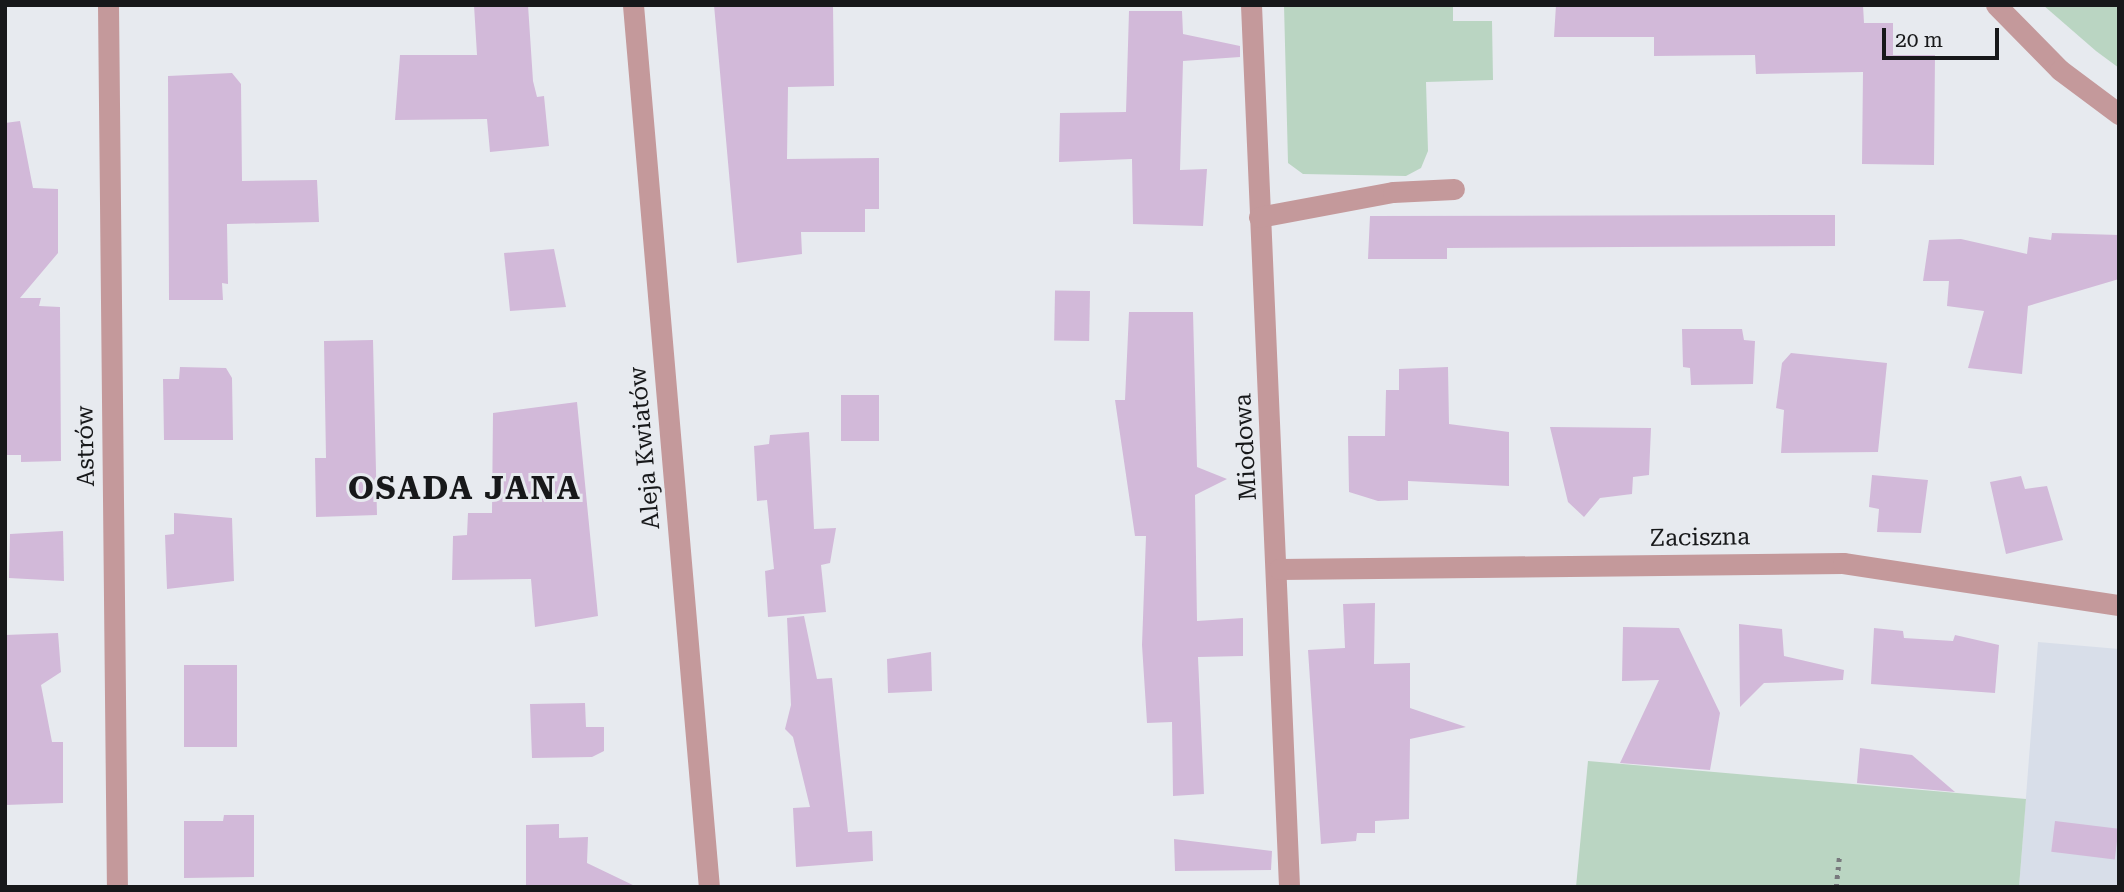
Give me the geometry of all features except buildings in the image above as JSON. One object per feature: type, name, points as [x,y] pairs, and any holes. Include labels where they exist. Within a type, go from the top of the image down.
[{"type":"street","name":"Astrów","points":[[108,5],[117,887]]},
{"type":"street","name":"Aleja Kwiatów","points":[[633,5],[709,887]]},
{"type":"street","name":"Miodowa","points":[[1251,5],[1259,217],[1279,569],[1289,887]]},
{"type":"street","points":[[1996,5],[2060,70],[2119,114]]},
{"type":"street","points":[[1259,217],[1394,192],[1454,189]]},
{"type":"street","name":"Zaciszna","points":[[1279,569],[1843,563],[2119,605]]},
{"type":"path","points":[[1836,887],[1839,856]]},
{"type":"shaded area","points":[[2038,642],[2119,649],[2119,887],[2019,887]]},
{"type":"green space","points":[[1284,5],[1453,5],[1453,21],[1492,21],[1493,80],[1426,82],[1428,151],[1421,168],[1406,176],[1303,174],[1288,163]]},
{"type":"green space","points":[[2043,5],[2119,5],[2119,68],[2096,51]]},
{"type":"green space","points":[[1588,761],[2026,799],[2019,887],[1576,887]]},
{"type":"district","name":"OSADA JANA","points":[[465,488]]}]
